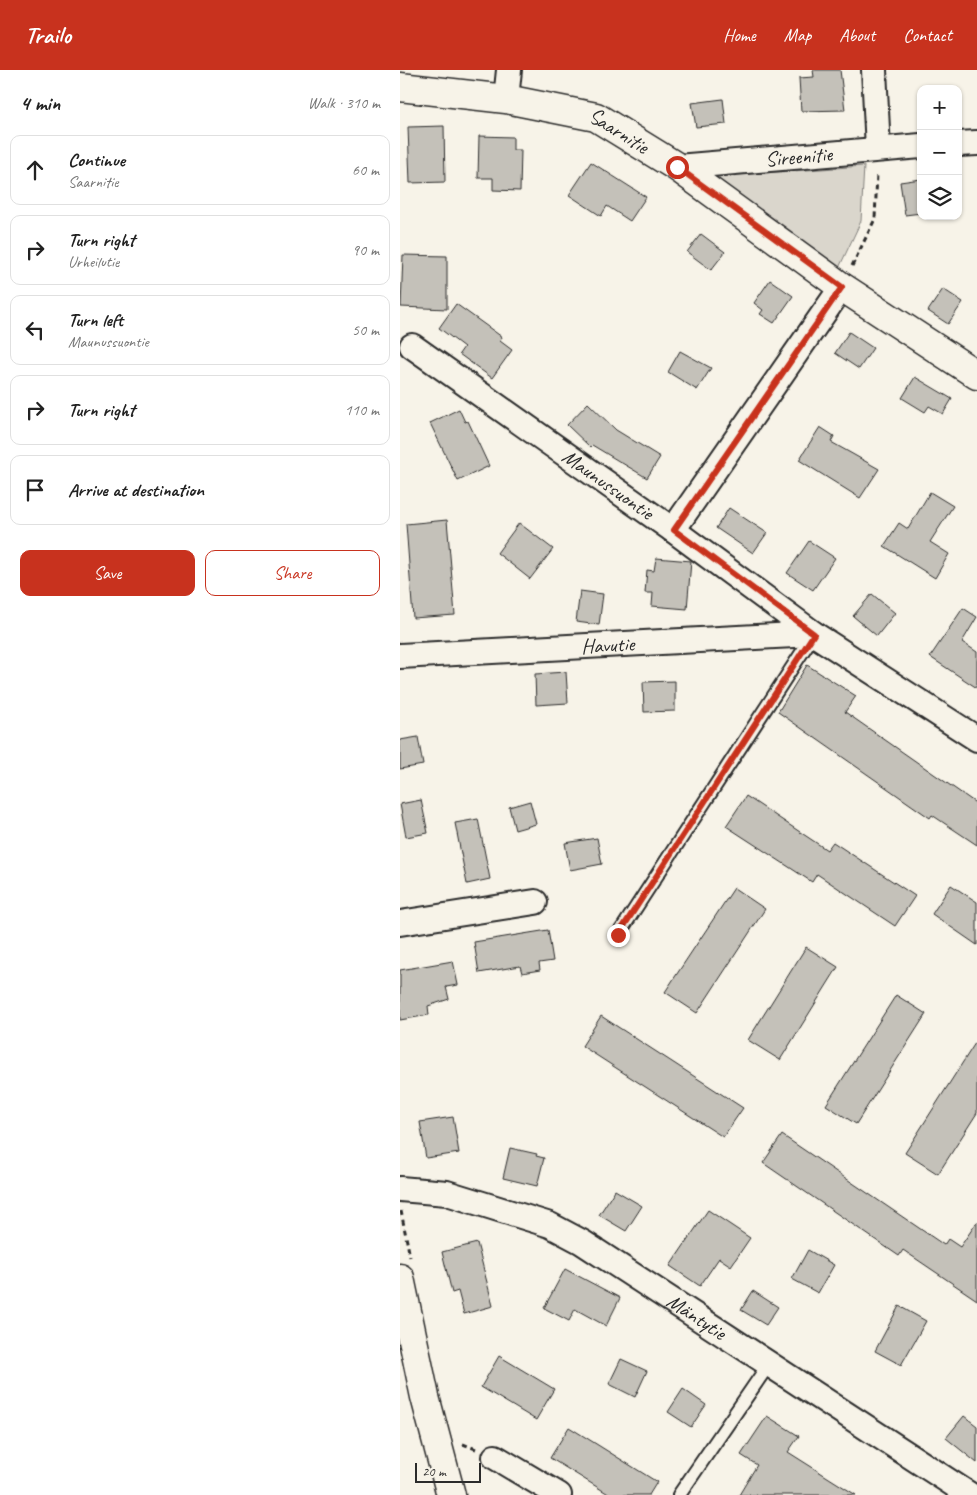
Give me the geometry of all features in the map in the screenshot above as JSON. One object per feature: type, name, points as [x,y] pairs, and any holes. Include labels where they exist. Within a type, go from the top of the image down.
[{"type":"street","points":[[506,99],[509,70]]},
{"type":"street","points":[[874,70],[878,149]]},
{"type":"street","name":"Saarnitie","points":[[400,87],[506,99],[596,117],[677,167],[842,287],[977,375]]},
{"type":"street","points":[[962,144],[977,143]]},
{"type":"street","name":"Sireenitie","points":[[677,167],[917,146]]},
{"type":"street","points":[[674,530],[842,287]]},
{"type":"street","name":"Maunussuontie","points":[[412,346],[674,530],[814,634],[977,739]]},
{"type":"street","name":"Havutie","points":[[400,656],[814,634]]},
{"type":"street","points":[[400,923],[535,902]]},
{"type":"street","name":"Mäntytie","points":[[400,1189],[447,1193],[550,1225],[582,1242],[970,1495]]},
{"type":"street","points":[[400,1278],[425,1397],[451,1495]]},
{"type":"street","points":[[495,1457],[559,1495]]},
{"type":"lane","points":[[618,935],[814,634]]},
{"type":"lane","points":[[679,1495],[769,1364]]},
{"type":"path","points":[[842,287],[876,219],[878,149]]},
{"type":"shaded area","points":[[864,166],[861,221],[838,270],[692,178]]},
{"type":"building","points":[[813,70],[840,70],[845,110],[801,111],[799,78],[814,77]]},
{"type":"building","points":[[723,99],[726,124],[696,127],[692,103]]},
{"type":"building","points":[[444,126],[445,182],[410,183],[408,127]]},
{"type":"building","points":[[479,136],[513,137],[513,150],[521,150],[520,191],[493,190],[493,178],[478,178]]},
{"type":"building","points":[[591,162],[646,197],[630,221],[607,206],[601,216],[569,195]]},
{"type":"building","points":[[917,180],[917,214],[905,215],[900,182]]},
{"type":"building","points":[[701,234],[725,252],[711,270],[687,252]]},
{"type":"building","points":[[403,255],[447,256],[447,309],[401,307]]},
{"type":"building","points":[[770,280],[793,296],[774,323],[760,314],[763,310],[754,303]]},
{"type":"building","points":[[943,289],[963,302],[948,324],[928,311]]},
{"type":"building","points":[[456,304],[502,337],[500,341],[512,350],[492,378],[459,354],[464,347],[439,328]]},
{"type":"building","points":[[849,332],[873,348],[859,369],[835,353]]},
{"type":"building","points":[[680,351],[711,368],[697,390],[668,372]]},
{"type":"building","points":[[915,377],[952,399],[943,414],[929,406],[925,412],[902,398]]},
{"type":"building","points":[[588,403],[616,430],[660,457],[647,478],[592,445],[590,447],[567,425]]},
{"type":"building","points":[[459,409],[465,422],[468,421],[489,466],[458,481],[430,423]]},
{"type":"building","points":[[820,427],[834,436],[831,442],[879,469],[860,498],[799,460]]},
{"type":"building","points":[[930,492],[953,506],[930,542],[949,554],[935,578],[884,546],[899,523],[908,529]]},
{"type":"building","points":[[729,508],[767,533],[753,553],[716,528]]},
{"type":"building","points":[[447,520],[455,615],[413,618],[406,524]]},
{"type":"building","points":[[519,523],[553,549],[530,579],[497,553]]},
{"type":"building","points":[[809,541],[835,558],[813,590],[787,573]]},
{"type":"building","points":[[656,558],[691,561],[687,609],[652,606],[653,593],[645,593],[647,570],[654,571]]},
{"type":"building","points":[[580,591],[603,594],[599,625],[576,622]]},
{"type":"building","points":[[872,594],[895,613],[877,636],[853,616]]},
{"type":"building","points":[[963,608],[977,617],[962,642],[977,652],[977,688],[930,657]]},
{"type":"building","points":[[807,665],[856,696],[845,712],[977,804],[977,845],[932,815],[930,818],[778,712]]},
{"type":"building","points":[[566,672],[568,703],[536,705],[535,674]]},
{"type":"building","points":[[675,681],[675,711],[644,712],[643,682]]},
{"type":"building","points":[[418,737],[423,765],[400,769],[400,740]]},
{"type":"building","points":[[746,796],[827,850],[833,842],[915,896],[895,926],[817,874],[812,882],[726,826]]},
{"type":"building","points":[[421,800],[428,833],[406,837],[400,804]]},
{"type":"building","points":[[530,801],[536,824],[515,830],[509,807]]},
{"type":"building","points":[[478,819],[490,879],[467,884],[455,823]]},
{"type":"building","points":[[597,838],[602,864],[570,870],[565,843]]},
{"type":"building","points":[[951,885],[977,902],[977,945],[932,914]]},
{"type":"building","points":[[734,888],[765,909],[697,1013],[665,992]]},
{"type":"building","points":[[548,930],[553,961],[539,963],[540,970],[522,973],[520,966],[479,973],[474,942]]},
{"type":"building","points":[[806,947],[838,967],[780,1060],[748,1040]]},
{"type":"building","points":[[453,961],[458,985],[446,987],[449,999],[428,1006],[429,1015],[400,1020],[400,970]]},
{"type":"building","points":[[896,995],[926,1014],[856,1124],[826,1105]]},
{"type":"building","points":[[601,1016],[743,1108],[723,1137],[582,1046]]},
{"type":"building","points":[[977,1040],[977,1113],[938,1174],[905,1153]]},
{"type":"building","points":[[453,1117],[459,1153],[426,1158],[420,1122]]},
{"type":"building","points":[[782,1135],[944,1245],[948,1239],[960,1247],[977,1222],[977,1300],[903,1250],[899,1256],[763,1163]]},
{"type":"building","points":[[510,1148],[537,1154],[536,1156],[544,1158],[537,1186],[503,1178]]},
{"type":"building","points":[[615,1190],[642,1206],[626,1231],[599,1215]]},
{"type":"building","points":[[708,1210],[750,1238],[731,1266],[719,1258],[700,1286],[670,1266]]},
{"type":"building","points":[[477,1243],[493,1306],[464,1314],[458,1291],[452,1293],[442,1252]]},
{"type":"building","points":[[808,1250],[834,1265],[818,1293],[792,1279]]},
{"type":"building","points":[[565,1269],[620,1298],[606,1326],[575,1309],[569,1321],[544,1308]]},
{"type":"building","points":[[753,1291],[778,1307],[766,1325],[741,1310]]},
{"type":"building","points":[[899,1306],[926,1321],[901,1365],[875,1351]]},
{"type":"building","points":[[499,1356],[554,1389],[536,1420],[481,1387]]},
{"type":"building","points":[[621,1359],[647,1371],[635,1397],[609,1384]]},
{"type":"building","points":[[683,1389],[706,1405],[691,1427],[668,1412]]},
{"type":"building","points":[[767,1416],[799,1436],[788,1452],[856,1495],[739,1495],[757,1465],[741,1455]]},
{"type":"building","points":[[964,1416],[977,1426],[977,1463],[946,1438]]},
{"type":"building","points":[[569,1427],[657,1482],[649,1495],[610,1495],[550,1458]]},
{"type":"route","points":[[618,935],[814,634],[674,530],[842,287],[677,167]]}]
